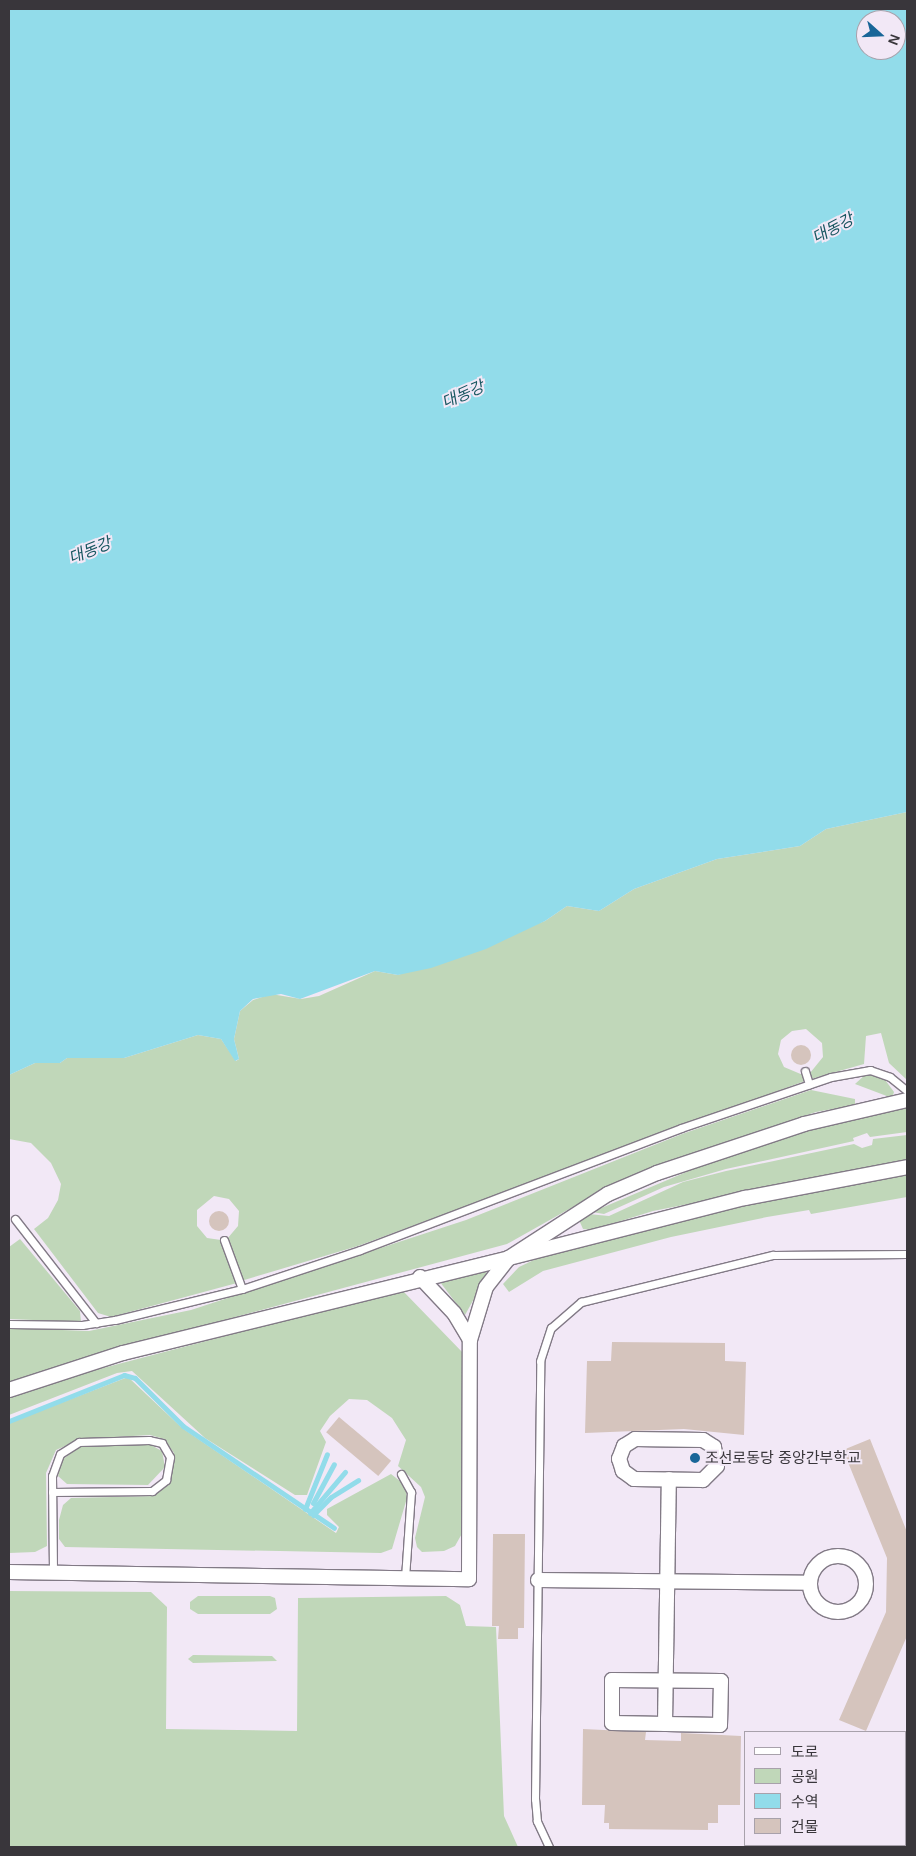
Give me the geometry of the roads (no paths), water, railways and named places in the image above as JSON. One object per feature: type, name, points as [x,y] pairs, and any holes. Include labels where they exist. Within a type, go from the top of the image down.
[{"type":"street","points":[[9,1572],[469,1579],[470,1340],[486,1287],[509,1258],[635,1182],[804,1124],[907,1100]]},
{"type":"street","points":[[9,1390],[123,1353],[420,1277],[509,1258],[745,1198],[907,1167]]},
{"type":"street","points":[[420,1277],[454,1313],[470,1340]]},
{"type":"street","points":[[635,1439],[703,1440],[714,1447],[717,1466],[709,1477],[669,1479],[628,1476],[619,1459],[624,1446],[635,1439]]},
{"type":"street","points":[[665,1724],[669,1479]]},
{"type":"street","points":[[837,1555],[855,1560],[873,1584],[860,1602],[835,1612],[818,1604],[810,1583],[820,1562],[837,1555]]},
{"type":"street","points":[[538,1580],[810,1583]]},
{"type":"street","points":[[612,1680],[721,1681],[720,1725],[665,1724],[612,1723],[612,1680]]},
{"type":"lane","points":[[9,1324],[96,1323],[242,1289],[360,1250],[681,1128],[809,1084],[870,1070],[890,1077],[907,1091]]},
{"type":"lane","points":[[805,1071],[809,1084]]},
{"type":"lane","points":[[15,1219],[96,1323]]},
{"type":"lane","points":[[224,1240],[242,1289]]},
{"type":"lane","points":[[548,1847],[537,1821],[535,1799],[540,1361],[543,1344],[564,1314],[581,1302],[773,1255],[907,1254]]},
{"type":"lane","points":[[52,1492],[152,1491],[166,1480],[170,1457],[162,1443],[149,1440],[79,1442],[60,1454],[54,1465],[52,1492],[53,1573]]},
{"type":"lane","points":[[401,1474],[411,1492],[404,1578]]},
{"type":"water","name":"대동강","points":[[9,9],[907,9],[907,812],[826,829],[800,846],[717,859],[634,889],[599,911],[567,906],[545,921],[486,949],[431,968],[398,975],[375,971],[300,999],[281,994],[253,999],[240,1011],[234,1039],[239,1059],[235,1061],[221,1039],[198,1035],[124,1058],[67,1058],[60,1063],[35,1063],[9,1075]]},
{"type":"waterway","points":[[9,1421],[124,1375],[135,1378],[183,1426],[334,1528]]},
{"type":"waterway","points":[[305,1509],[327,1454]]},
{"type":"waterway","points":[[313,1503],[334,1464]]},
{"type":"waterway","points":[[310,1513],[345,1472]]},
{"type":"waterway","points":[[313,1515],[331,1497],[358,1480]]},
{"type":"place","name":"조선로동당 중앙간부학교","points":[[695,1458]]}]
